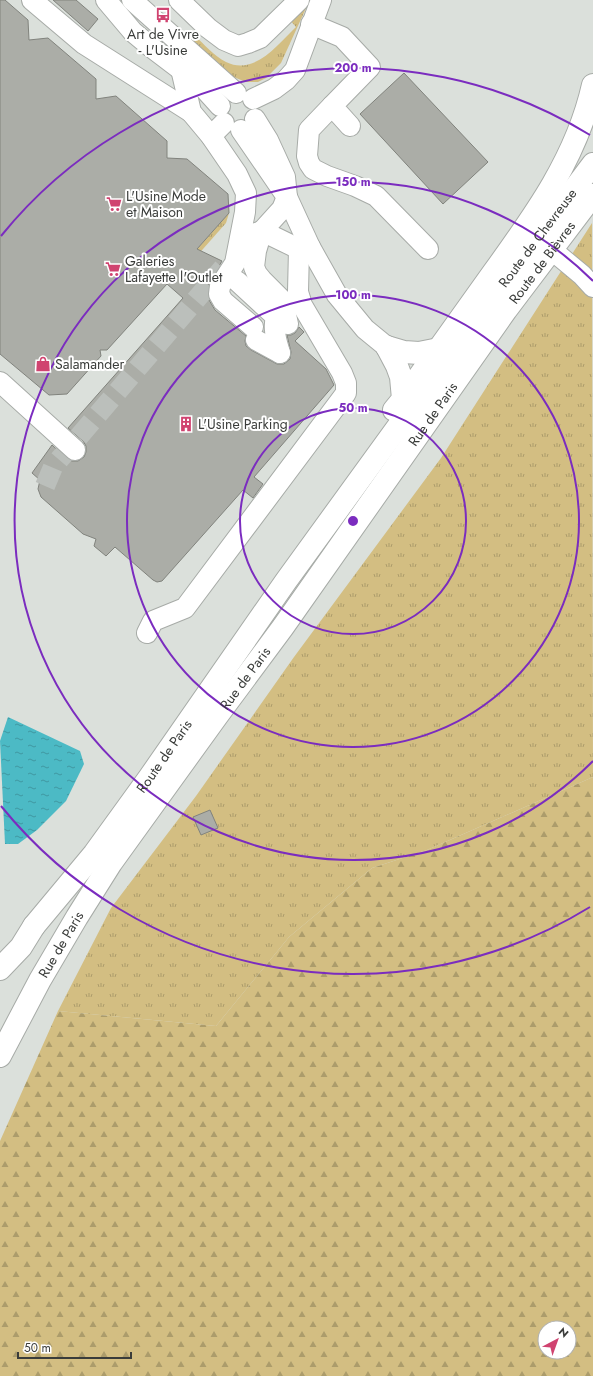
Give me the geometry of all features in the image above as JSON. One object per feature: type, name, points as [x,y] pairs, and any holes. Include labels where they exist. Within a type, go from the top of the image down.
[{"type":"main road","points":[[286,581],[315,524],[360,456],[403,399],[529,222],[552,187],[568,156],[582,123],[593,85]]},
{"type":"main road","name":"Route de Chevreuse","points":[[497,291],[593,164]]},
{"type":"main road","name":"Route de Bièvres","points":[[506,310],[592,201]]},
{"type":"main road","name":"Rue de Paris","points":[[286,581],[497,291]]},
{"type":"main road","name":"Rue de Paris","points":[[0,1056],[40,980],[111,863],[283,627],[506,310]]},
{"type":"main road","points":[[387,347],[404,352],[419,354],[439,348]]},
{"type":"main road","points":[[387,347],[401,377],[403,399]]},
{"type":"main road","name":"Route de Paris","points":[[0,969],[21,947],[34,926],[94,854],[149,778],[286,581]]},
{"type":"street","points":[[32,0],[84,44],[191,112],[230,123],[257,109],[244,96],[132,0]]},
{"type":"street","points":[[106,0],[133,32],[201,85],[287,197],[305,248],[337,295],[365,329],[387,347]]},
{"type":"street","points":[[179,0],[208,28],[224,40],[238,46],[260,38],[299,0]]},
{"type":"street","points":[[237,281],[275,316],[276,320],[274,328],[280,353],[254,334],[223,301],[219,294],[220,286],[235,263],[245,212],[246,193],[237,174],[228,95],[244,96],[274,89],[286,80],[295,70],[321,0]]},
{"type":"street","points":[[311,24],[342,37],[370,67],[309,130],[307,156],[309,163],[313,169],[327,176],[355,186],[376,196],[428,248]]},
{"type":"street","points":[[181,69],[191,112]]},
{"type":"street","points":[[332,106],[350,126]]},
{"type":"street","points":[[287,197],[282,209],[258,233],[254,267],[262,280],[284,301],[288,324]]},
{"type":"street","points":[[258,233],[305,248]]},
{"type":"street","points":[[147,633],[153,621],[185,608],[346,393],[346,383],[342,373],[302,305],[298,292],[305,248]]},
{"type":"street","points":[[552,250],[582,274],[593,287]]},
{"type":"street","points":[[0,382],[75,450]]},
{"type":"street","points":[[0,958],[16,941],[34,926]]},
{"type":"green space","points":[[303,4],[307,6],[281,63],[266,78],[258,82],[246,82],[231,76],[190,41],[195,36],[213,53],[226,62],[237,65],[247,65],[256,62],[265,56],[296,27],[288,18]]},
{"type":"green space","points":[[229,213],[226,223],[180,275],[196,250]]},
{"type":"green space","points":[[592,223],[593,777],[427,850],[372,868],[289,937],[216,1026],[58,1011],[111,908],[196,796],[294,657],[441,458]]},
{"type":"green space","points":[[593,777],[593,1376],[0,1376],[0,1141],[58,1011],[216,1026],[289,937],[372,868],[427,850]]},
{"type":"water","points":[[8,717],[80,751],[84,764],[66,801],[37,830],[18,844],[5,844],[0,741]]},
{"type":"building","points":[[0,0],[5,0],[28,20],[29,40],[48,38],[96,79],[96,99],[116,96],[167,141],[167,158],[187,159],[228,194],[229,213],[197,249],[222,261],[209,284],[209,300],[215,310],[246,336],[246,346],[277,364],[284,364],[290,359],[291,352],[287,335],[295,333],[299,327],[304,332],[295,341],[326,369],[334,385],[254,477],[263,484],[253,498],[243,490],[162,581],[157,582],[153,580],[115,547],[106,556],[94,546],[96,539],[83,534],[41,497],[38,489],[40,480],[32,473],[52,445],[67,459],[72,461],[78,461],[84,457],[86,446],[83,441],[68,428],[183,298],[167,284],[107,350],[100,350],[101,356],[67,394],[49,395],[0,354]]},
{"type":"building","points":[[53,0],[76,0],[98,19],[88,31]]},
{"type":"building","points":[[404,73],[488,162],[443,204],[360,114]]},
{"type":"building","points":[[210,810],[218,828],[201,835],[193,817]]},
{"type":"tunnel","points":[[45,486],[53,467],[223,268]]},
{"type":"place","name":"Art de Vivre - L'Usine","points":[[163,15]]},
{"type":"place","name":"L'Usine Mode et Maison","points":[[114,204]]},
{"type":"place","name":"Galeries Lafayette l'Outlet","points":[[113,269]]},
{"type":"place","name":"Salamander","points":[[43,364]]},
{"type":"place","name":"L'Usine Parking","points":[[186,424]]}]
